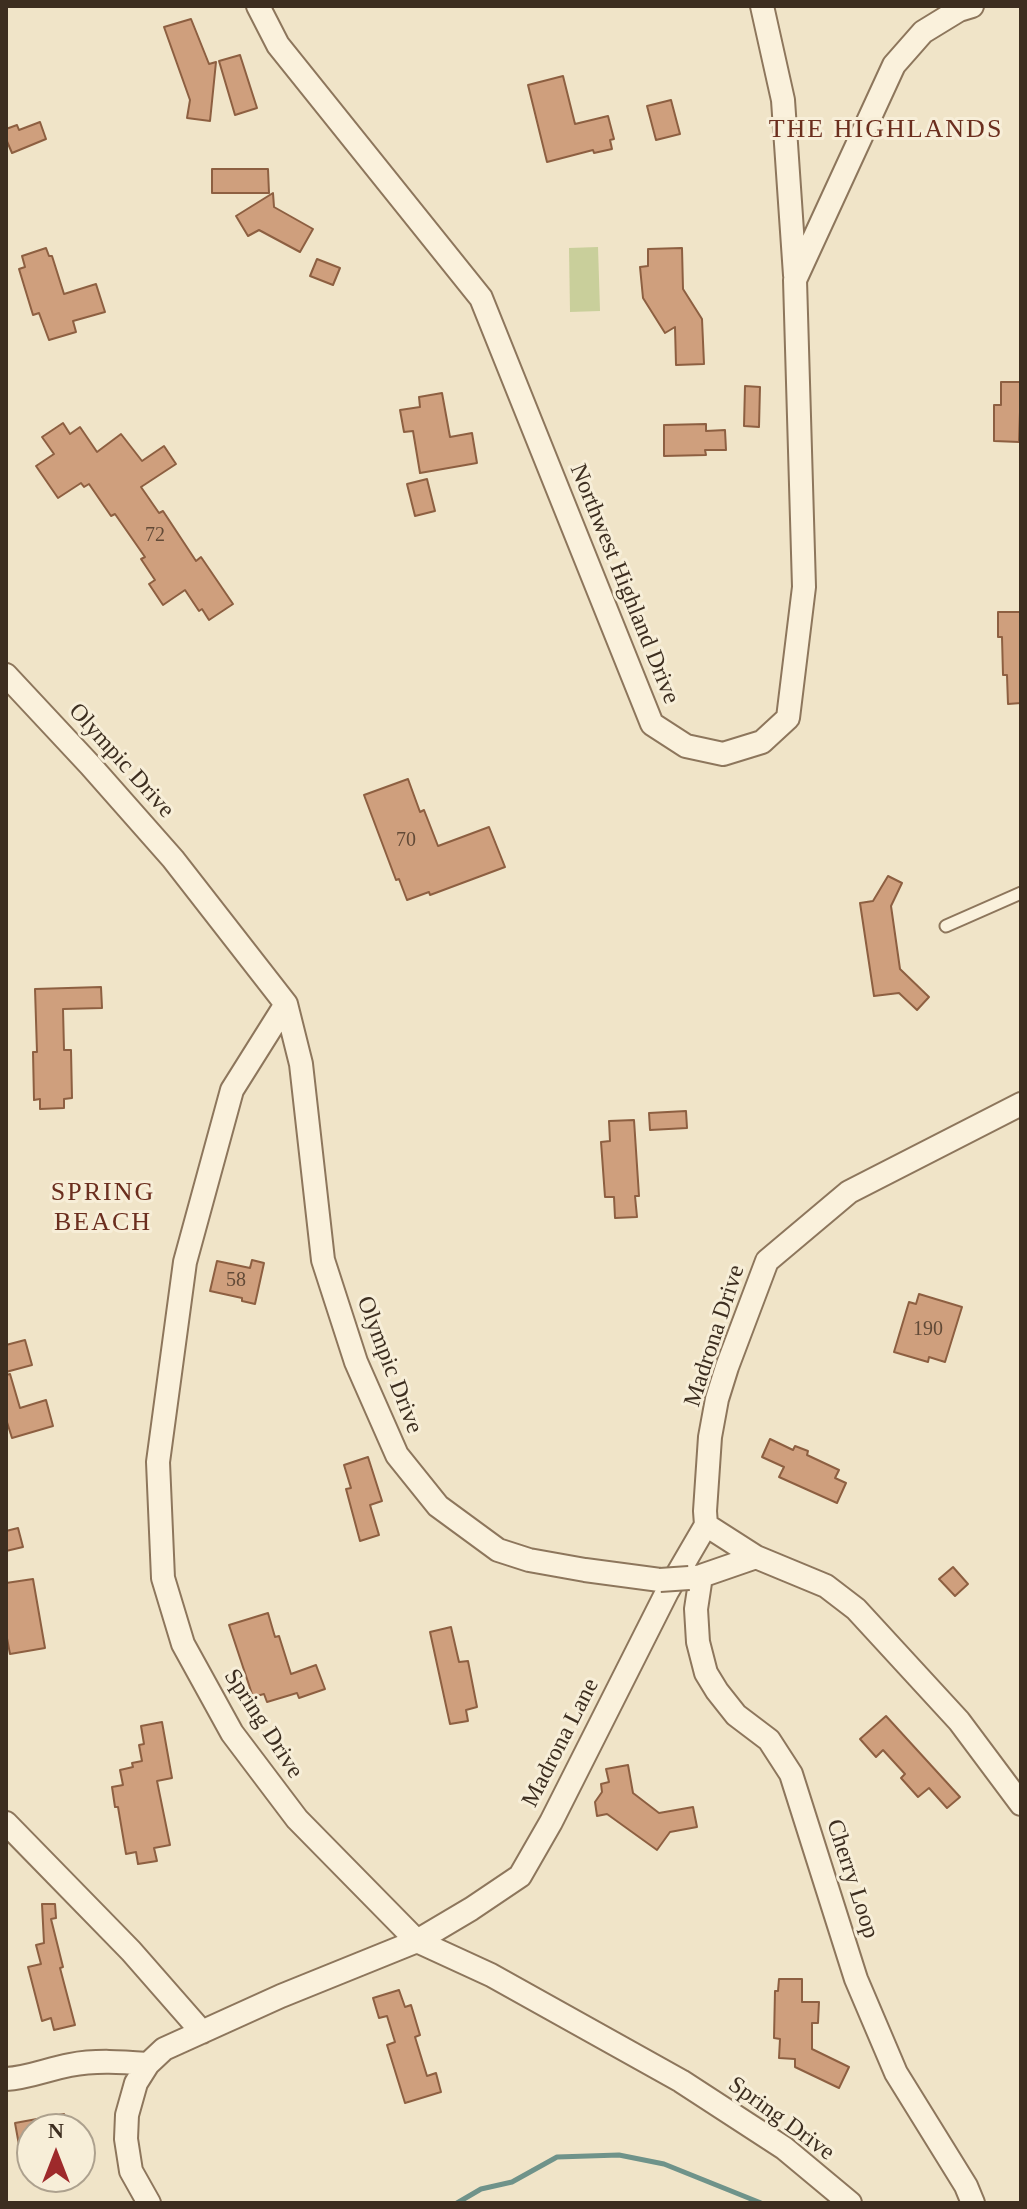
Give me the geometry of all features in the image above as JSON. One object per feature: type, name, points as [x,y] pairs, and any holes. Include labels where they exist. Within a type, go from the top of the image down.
[{"type":"street","name":"Northwest Highland Drive","points":[[258,6],[278,45],[481,298],[652,724],[686,746],[723,754],[762,742],[788,718],[804,587],[795,280],[894,65],[923,32],[959,10],[972,6]]},
{"type":"street","points":[[762,6],[783,100],[795,280]]},
{"type":"street","name":"Olympic Drive","points":[[6,675],[173,859],[286,1004],[301,1064],[323,1260],[356,1362],[397,1455],[438,1506],[498,1550],[543,1563],[660,1580],[695,1577],[756,1557]]},
{"type":"street","name":"Spring Drive","points":[[286,1004],[232,1090],[185,1262],[158,1462],[163,1578],[183,1644],[232,1733],[297,1819],[417,1941],[491,1975],[681,2081],[784,2148],[850,2203]]},
{"type":"street","name":"Madrona Drive","points":[[706,1525],[710,1437],[717,1399],[767,1261],[849,1192],[1021,1104]]},
{"type":"street","points":[[706,1525],[756,1557],[826,1586],[856,1609],[959,1721],[1021,1804]]},
{"type":"street","name":"Madrona Lane","points":[[417,1941],[520,1876],[551,1822],[667,1592],[706,1525]]},
{"type":"street","name":"Cherry Loop","points":[[695,1577],[698,1642],[706,1673],[736,1715],[769,1740],[791,1774],[856,1979],[896,2073],[966,2186],[973,2203]]},
{"type":"street","points":[[6,1823],[131,1951],[202,2032]]},
{"type":"street","points":[[149,2203],[131,2171],[126,2139],[127,2115],[136,2083],[148,2064],[164,2049],[292,1991],[417,1941]]},
{"type":"street","points":[[6,2079],[72,2065],[117,2061],[148,2064]]},
{"type":"lane","points":[[946,926],[1021,893]]},
{"type":"green space","points":[[598,247],[600,311],[570,312],[569,248]]},
{"type":"building","points":[[191,19],[209,64],[216,62],[210,121],[187,118],[190,100],[164,27]]},
{"type":"building","points":[[240,55],[257,108],[235,115],[219,61]]},
{"type":"building","points":[[563,76],[575,124],[608,116],[614,139],[610,140],[612,149],[594,153],[593,150],[547,162],[528,85]]},
{"type":"building","points":[[671,100],[680,134],[656,140],[647,106]]},
{"type":"building","points":[[40,122],[46,139],[12,153],[6,139],[6,129],[17,125],[19,130]]},
{"type":"building","points":[[212,169],[268,169],[269,193],[212,193]]},
{"type":"building","points":[[273,193],[274,207],[313,229],[300,252],[259,230],[248,236],[236,216]]},
{"type":"building","points":[[46,248],[52,256],[64,294],[96,284],[105,312],[73,321],[76,332],[49,340],[39,313],[33,315],[19,269],[25,267],[22,256]]},
{"type":"building","points":[[682,248],[683,289],[702,319],[704,364],[676,365],[675,327],[665,333],[643,298],[640,267],[648,266],[648,249]]},
{"type":"building","points":[[317,259],[340,268],[333,285],[310,276]]},
{"type":"building","points":[[1001,382],[1021,382],[1019,442],[994,441],[994,405],[1001,405]]},
{"type":"building","points":[[745,386],[760,387],[759,427],[744,426]]},
{"type":"building","points":[[442,393],[450,437],[472,433],[477,463],[420,473],[413,431],[404,432],[400,410],[420,407],[419,397]]},
{"type":"building","points":[[63,423],[70,434],[80,427],[97,452],[121,434],[142,461],[164,446],[176,464],[141,487],[159,513],[163,511],[196,561],[201,557],[233,604],[209,620],[185,590],[163,605],[149,584],[155,580],[141,559],[145,557],[89,484],[84,487],[81,483],[58,498],[36,466],[54,454],[42,437]]},
{"type":"building","points":[[706,424],[706,431],[725,430],[726,450],[705,450],[706,455],[664,456],[664,425]]},
{"type":"building","points":[[427,479],[435,511],[415,516],[407,484]]},
{"type":"building","points":[[998,612],[1021,612],[1021,703],[1008,704],[1002,637],[998,637]]},
{"type":"building","points":[[408,779],[420,812],[424,810],[438,846],[489,827],[505,867],[430,895],[429,892],[407,900],[399,879],[396,880],[364,795]]},
{"type":"building","points":[[888,876],[902,883],[891,906],[900,969],[929,997],[917,1010],[899,993],[874,996],[860,903],[873,901]]},
{"type":"building","points":[[101,987],[102,1008],[63,1009],[64,1050],[71,1050],[72,1098],[64,1099],[64,1108],[40,1109],[40,1099],[34,1100],[33,1052],[37,1052],[35,989]]},
{"type":"building","points":[[686,1111],[687,1128],[650,1130],[649,1113]]},
{"type":"building","points":[[634,1120],[639,1196],[635,1196],[637,1217],[615,1218],[614,1197],[605,1197],[601,1142],[610,1141],[609,1121]]},
{"type":"building","points":[[252,1260],[264,1263],[255,1304],[210,1291],[217,1261],[250,1268]]},
{"type":"building","points":[[919,1294],[962,1307],[945,1362],[929,1357],[928,1362],[894,1352],[909,1302],[916,1304]]},
{"type":"building","points":[[25,1340],[32,1365],[6,1372],[6,1345]]},
{"type":"building","points":[[10,1374],[20,1408],[46,1400],[53,1426],[12,1438],[6,1419],[6,1375]]},
{"type":"building","points":[[770,1439],[793,1450],[795,1446],[808,1451],[807,1455],[839,1470],[835,1478],[846,1483],[837,1503],[779,1477],[784,1467],[762,1457]]},
{"type":"building","points":[[368,1457],[382,1501],[370,1505],[379,1535],[360,1541],[346,1489],[351,1488],[344,1465]]},
{"type":"building","points":[[18,1528],[23,1547],[6,1551],[6,1531]]},
{"type":"building","points":[[953,1567],[968,1584],[955,1596],[939,1579]]},
{"type":"building","points":[[33,1579],[45,1648],[10,1654],[6,1633],[6,1583]]},
{"type":"building","points":[[268,1613],[291,1674],[316,1665],[325,1689],[299,1698],[297,1693],[267,1702],[264,1694],[253,1697],[229,1625]]},
{"type":"building","points":[[451,1627],[459,1662],[468,1661],[477,1707],[466,1710],[468,1721],[450,1724],[430,1632]]},
{"type":"building","points":[[886,1716],[960,1797],[947,1808],[929,1788],[918,1797],[901,1778],[905,1774],[883,1750],[876,1757],[860,1739]]},
{"type":"building","points":[[162,1722],[172,1778],[157,1781],[170,1845],[154,1848],[157,1861],[138,1864],[136,1852],[126,1854],[112,1787],[123,1785],[120,1770],[142,1761],[139,1745],[144,1744],[141,1726]]},
{"type":"building","points":[[628,1765],[633,1793],[659,1813],[693,1807],[697,1827],[670,1832],[657,1850],[607,1814],[597,1816],[595,1802],[602,1792],[601,1784],[609,1782],[606,1769]]},
{"type":"building","points":[[42,1904],[55,1904],[56,1918],[51,1919],[75,2025],[54,2030],[51,2018],[42,2021],[28,1967],[41,1964],[36,1945],[44,1943]]},
{"type":"building","points":[[779,1979],[802,1979],[802,2002],[819,2002],[818,2023],[812,2023],[812,2049],[849,2067],[839,2088],[795,2067],[795,2059],[779,2058],[780,2039],[774,2038],[775,1991],[778,1991]]},
{"type":"building","points":[[399,1990],[405,2007],[411,2005],[420,2035],[415,2037],[427,2076],[436,2073],[441,2092],[405,2103],[387,2045],[395,2042],[387,2016],[379,2018],[373,1998]]},
{"type":"waterway","points":[[457,2203],[481,2189],[512,2182],[557,2157],[619,2155],[664,2164],[761,2203]]},
{"type":"district","name":"THE HIGHLANDS","points":[[886,130]]},
{"type":"district","name":"SPRING BEACH","points":[[103,1208]]}]
